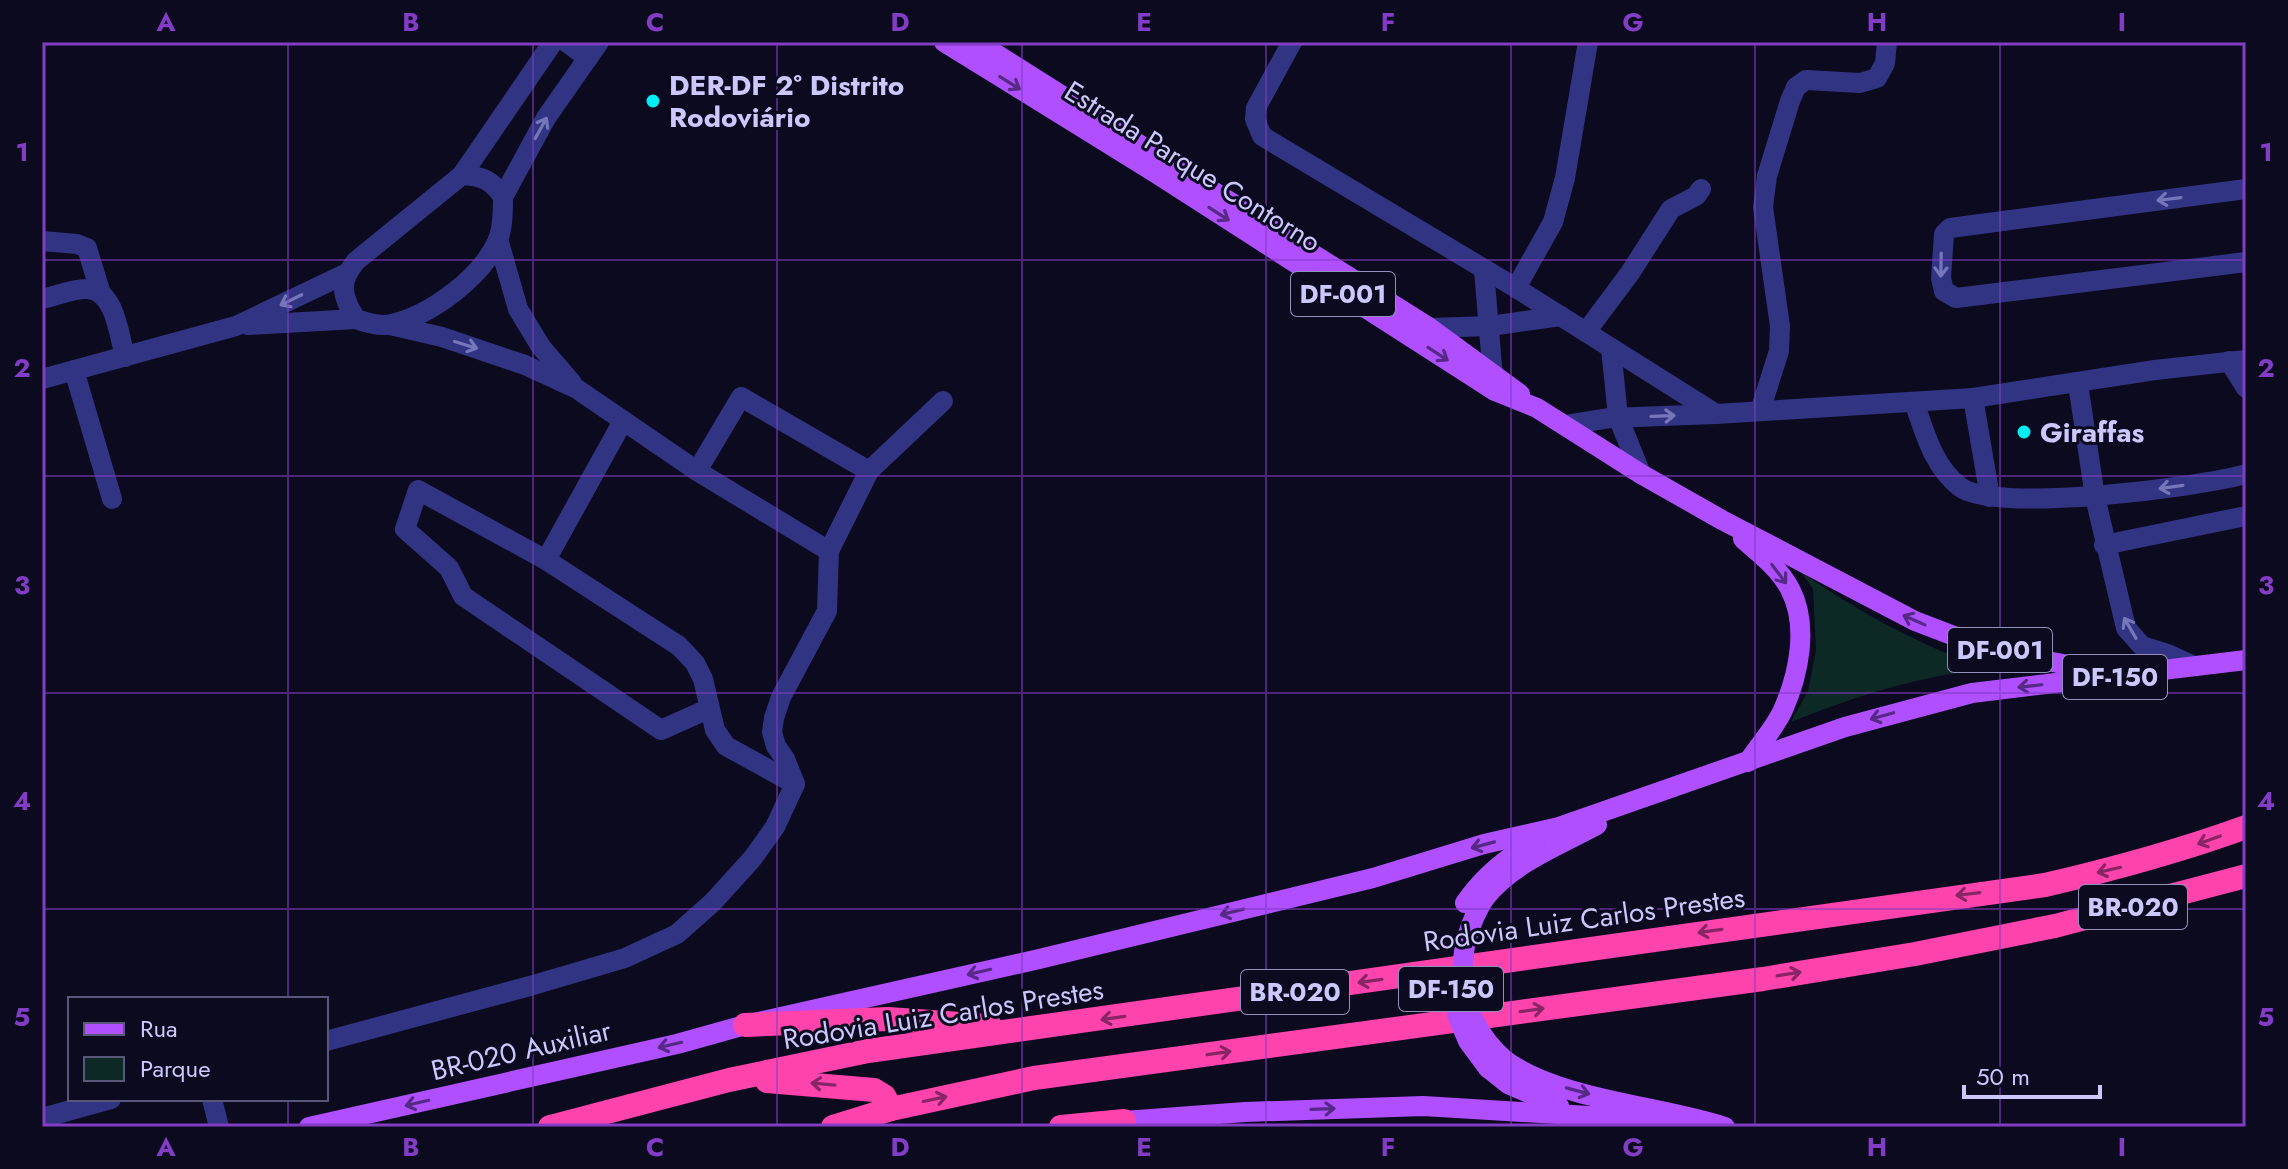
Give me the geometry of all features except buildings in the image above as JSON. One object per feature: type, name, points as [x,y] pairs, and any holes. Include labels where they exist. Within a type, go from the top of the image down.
[{"type":"highway","name":"Rodovia Luiz Carlos Prestes","points":[[550,1127],[729,1080],[868,1051],[2045,885],[2188,848],[2246,827]]},
{"type":"highway","name":"BR-020","points":[[833,1127],[891,1109],[1034,1078],[1763,979],[1915,954],[2055,926],[2246,876]]},
{"type":"highway","points":[[745,1025],[888,1019],[1024,1031]]},
{"type":"highway","points":[[729,1080],[874,1090],[884,1096],[891,1109]]},
{"type":"highway","points":[[1061,1127],[1114,1124]]},
{"type":"main road","name":"Estrada Parque Contorno","points":[[944,42],[1641,474],[1722,520],[1915,621],[2021,656],[2124,676]]},
{"type":"main road","name":"Estrada Parque Contorno","points":[[977,42],[1430,328],[1494,381]]},
{"type":"main road","name":"Estrada Parque Contorno","points":[[1722,520],[1773,565],[1791,590],[1802,635],[1793,684],[1782,712],[1748,762]]},
{"type":"main road","name":"DF-150","points":[[1661,1127],[1605,1117],[1532,1097],[1508,1084],[1497,1065],[1468,1041],[1452,1001],[1450,952],[1456,926],[1475,901],[1488,874],[1510,856],[1559,827],[1845,727],[1972,693],[2246,660]]},
{"type":"main road","points":[[1475,901],[1522,865],[1650,797]]},
{"type":"main road","name":"BR-020 Auxiliar","points":[[309,1127],[1066,952],[1373,878],[1484,844],[1559,827]]},
{"type":"main road","points":[[1497,1065],[1550,1083],[1725,1127]]},
{"type":"main road","points":[[1114,1124],[1245,1112],[1423,1106],[1605,1117]]},
{"type":"main road","points":[[1215,1127],[1245,1112]]},
{"type":"street","points":[[42,379],[236,326],[345,274],[356,261],[462,175],[553,42]]},
{"type":"street","points":[[390,325],[435,305],[464,284],[488,256],[498,239],[503,197],[546,118],[593,50],[566,42]]},
{"type":"street","points":[[1292,42],[1256,108],[1256,128],[1262,136],[1516,288],[1716,414]]},
{"type":"street","points":[[1516,288],[1553,222],[1565,178],[1588,42]]},
{"type":"street","points":[[1760,411],[1779,351],[1780,326],[1763,207],[1767,176],[1790,101],[1796,87],[1806,80],[1860,83],[1877,78],[1885,63],[1887,42]]},
{"type":"street","points":[[462,175],[488,180],[503,197]]},
{"type":"street","points":[[1586,332],[1630,273],[1671,209],[1696,196],[1701,189]]},
{"type":"street","points":[[2246,189],[1950,228],[1944,234],[1941,278],[1944,291],[1956,298],[2246,262]]},
{"type":"street","points":[[498,239],[518,309],[541,347],[577,389]]},
{"type":"street","points":[[42,241],[77,244],[87,248],[101,294]]},
{"type":"street","points":[[1484,270],[1494,381]]},
{"type":"street","points":[[345,274],[343,289],[346,303],[356,319]]},
{"type":"street","points":[[42,299],[84,288],[101,294],[109,302],[125,357]]},
{"type":"street","points":[[1430,328],[1490,326],[1561,316]]},
{"type":"street","points":[[236,326],[356,319],[442,337],[525,365],[577,389],[697,471],[829,551]]},
{"type":"street","points":[[1611,348],[1618,417],[1641,474]]},
{"type":"street","points":[[1566,425],[1618,417],[1973,398],[2237,360],[2246,388]]},
{"type":"street","points":[[74,370],[112,499]]},
{"type":"street","points":[[2078,384],[2104,545],[2126,628],[2142,646],[2194,666]]},
{"type":"street","points":[[697,471],[741,397],[869,471]]},
{"type":"street","points":[[1973,398],[1990,497]]},
{"type":"street","points":[[328,1040],[625,958],[677,934],[713,902],[752,859],[775,827],[795,784],[776,746],[772,732],[774,718],[781,697],[827,611],[829,551],[869,471],[943,401]]},
{"type":"street","points":[[1914,402],[1931,451],[1945,472],[1963,489],[1990,497],[2095,497],[2246,474]]},
{"type":"street","points":[[546,560],[623,421]]},
{"type":"street","points":[[708,709],[661,730],[463,596],[449,568],[405,529],[418,490],[546,560],[679,646],[695,663],[703,679],[715,730],[726,746],[795,784]]},
{"type":"street","points":[[2104,545],[2246,516]]},
{"type":"street","points":[[42,1118],[104,1101]]},
{"type":"street","points":[[212,1101],[219,1127]]},
{"type":"green space","points":[[1801,572],[1891,627],[1988,669],[1887,688],[1791,722],[1808,691],[1816,650],[1813,589]]},
{"type":"place","name":"DER-DF 2º Distrito Rodoviário","points":[[653,101]]},
{"type":"place","name":"Giraffas","points":[[2024,432]]}]
